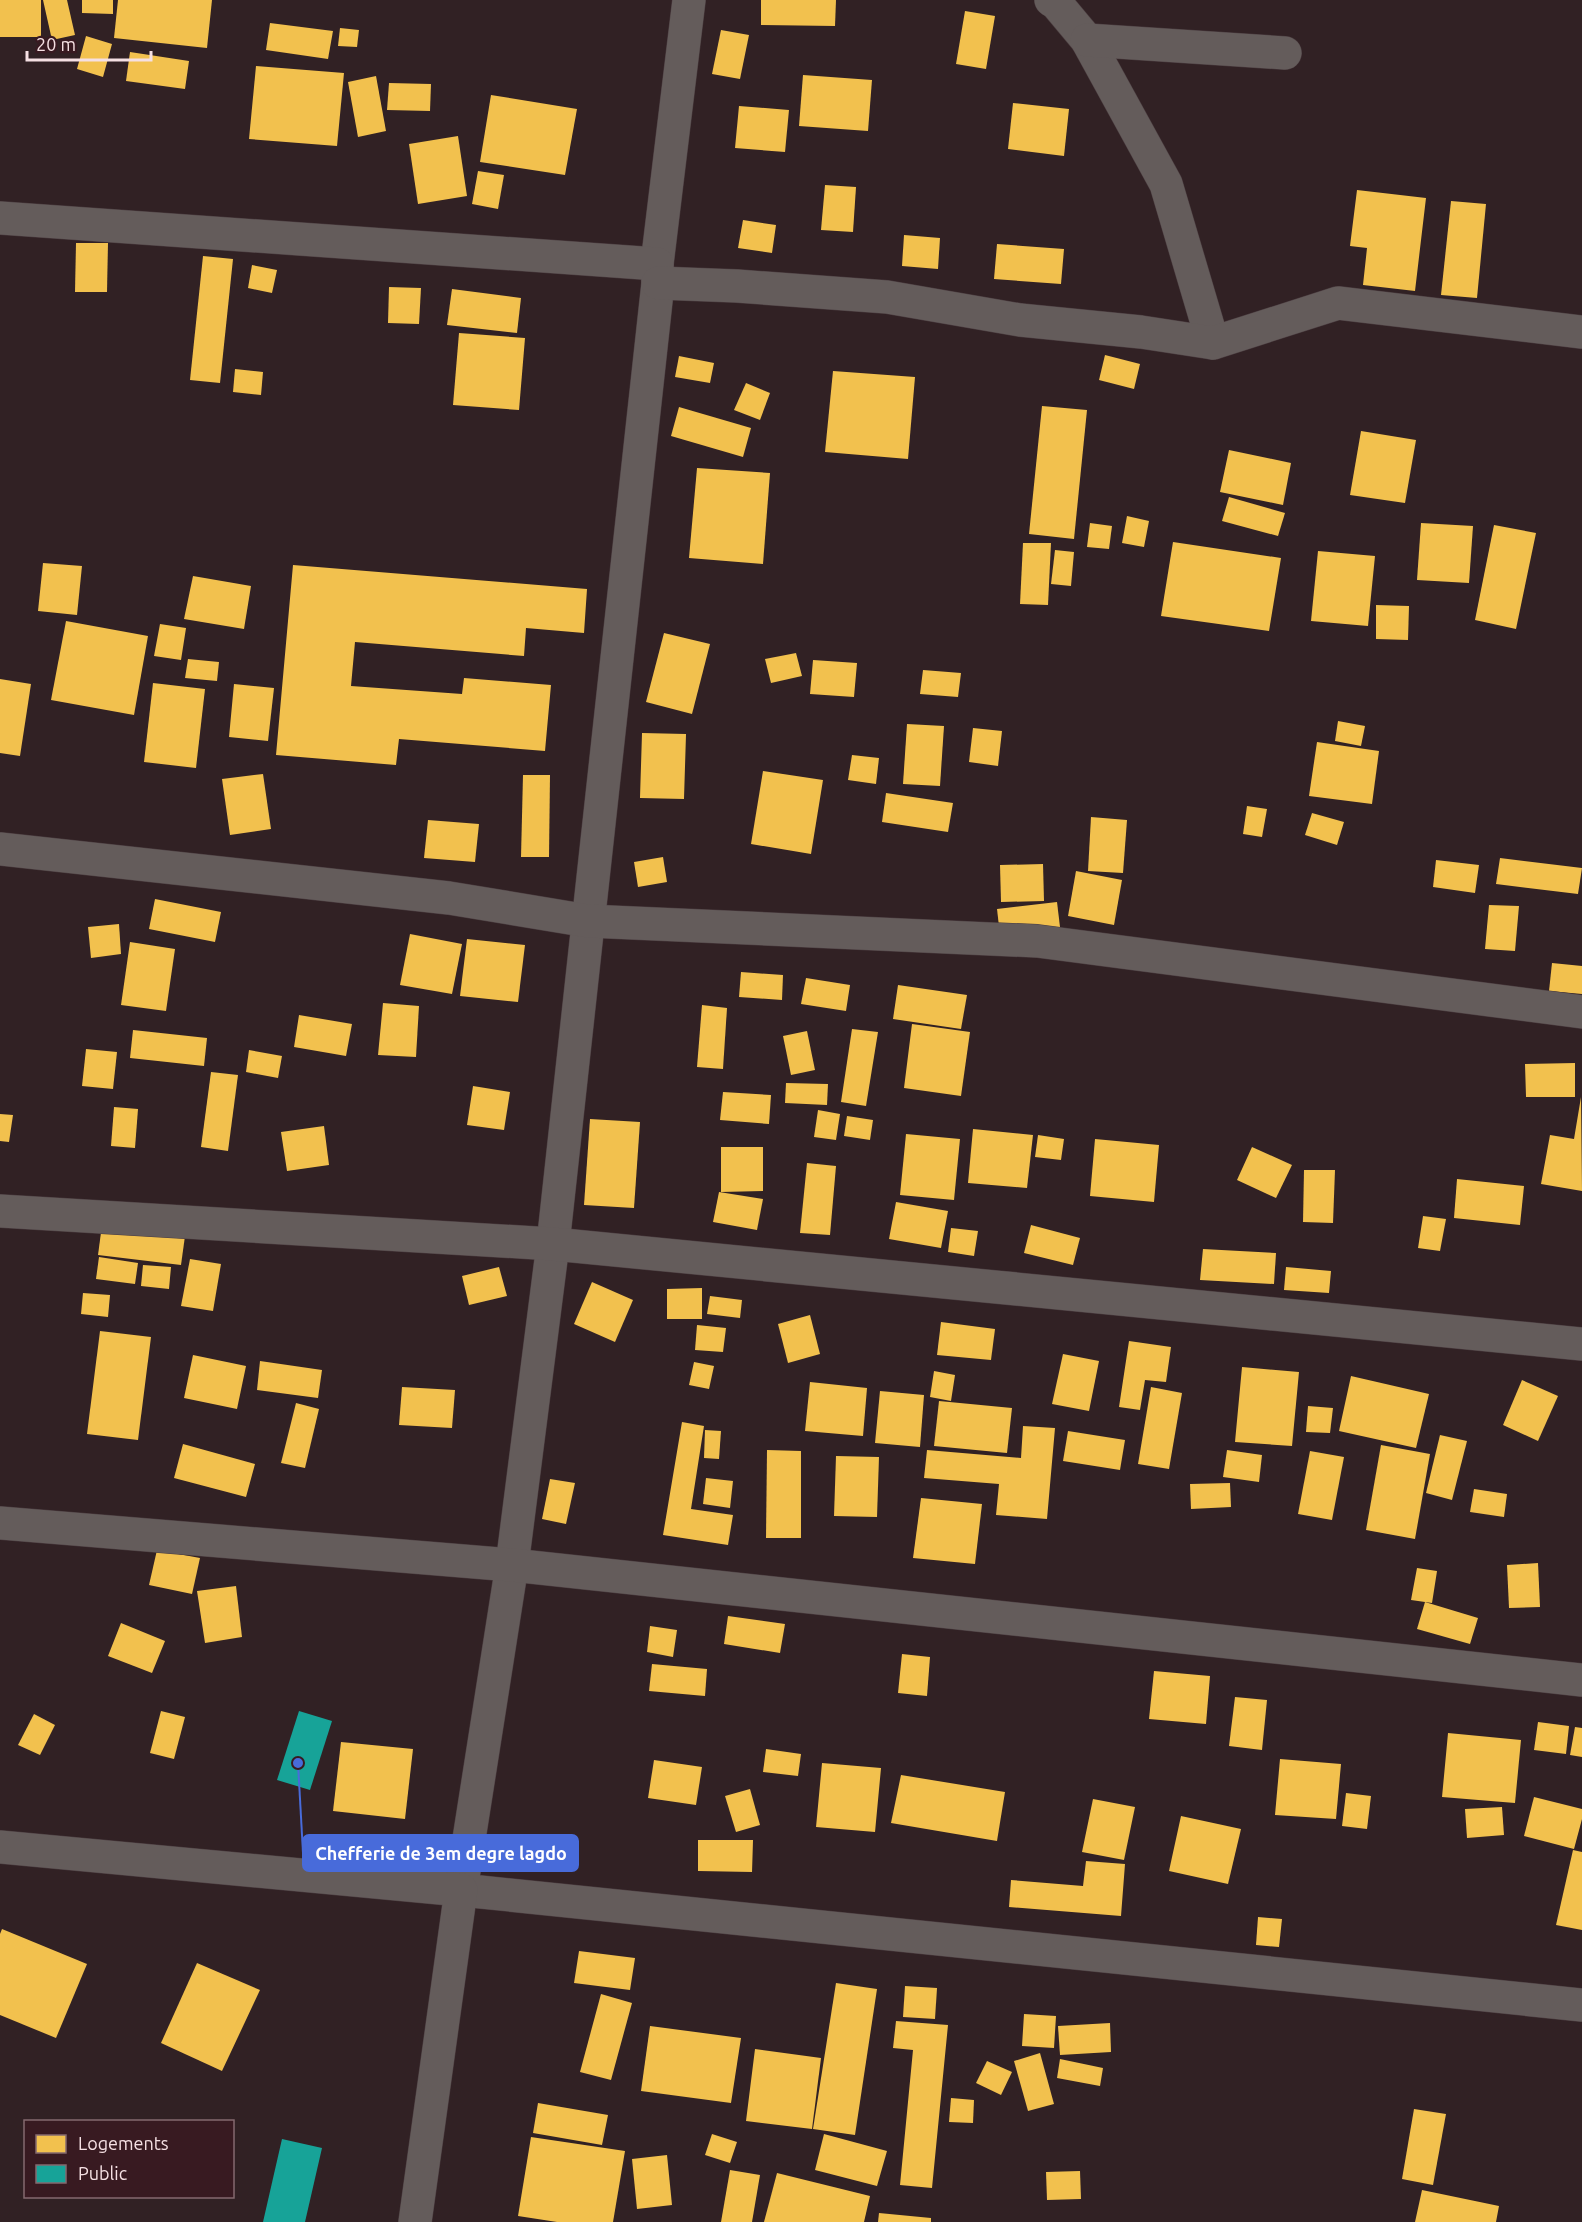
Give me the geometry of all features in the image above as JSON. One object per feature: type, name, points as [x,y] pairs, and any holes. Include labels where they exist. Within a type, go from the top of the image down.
[{"type":"street","points":[[415,2222],[461,1890],[512,1565],[553,1244],[689,0]]},
{"type":"street","points":[[1051,0],[1087,40],[1166,184],[1213,343]]},
{"type":"street","points":[[1087,40],[1286,53]]},
{"type":"street","points":[[0,218],[658,274],[887,297],[1020,320],[1141,332],[1213,343],[1338,303],[1582,332]]},
{"type":"street","points":[[0,849],[449,898],[588,921],[1037,941],[1582,1012]]},
{"type":"street","points":[[0,1211],[553,1244],[1582,1344]]},
{"type":"street","points":[[0,1523],[512,1565],[1582,1680]]},
{"type":"street","points":[[0,1846],[461,1890],[1582,2005]]},
{"type":"building: Logements","points":[[0,0],[41,0],[41,37],[0,37]]},
{"type":"building: Logements","points":[[43,0],[67,0],[75,35],[52,40]]},
{"type":"building: Logements","points":[[82,0],[113,0],[113,14],[82,13]]},
{"type":"building: Logements","points":[[118,0],[212,0],[207,48],[114,38]]},
{"type":"building: Logements","points":[[761,0],[836,0],[835,26],[761,25]]},
{"type":"building: Logements","points":[[965,11],[995,16],[986,69],[956,64]]},
{"type":"building: Logements","points":[[270,23],[333,31],[328,59],[266,50]]},
{"type":"building: Logements","points":[[340,28],[359,30],[357,47],[338,46]]},
{"type":"building: Logements","points":[[721,30],[749,35],[740,79],[712,74]]},
{"type":"building: Logements","points":[[86,36],[112,44],[103,77],[77,69]]},
{"type":"building: Logements","points":[[130,52],[189,61],[185,89],[126,81]]},
{"type":"building: Logements","points":[[256,66],[344,73],[337,146],[249,139]]},
{"type":"building: Logements","points":[[803,75],[872,80],[868,131],[799,126]]},
{"type":"building: Logements","points":[[376,76],[386,131],[358,137],[348,82]]},
{"type":"building: Logements","points":[[389,83],[431,84],[430,111],[387,110]]},
{"type":"building: Logements","points":[[491,95],[577,109],[565,175],[480,162]]},
{"type":"building: Logements","points":[[1013,103],[1069,109],[1064,156],[1008,149]]},
{"type":"building: Logements","points":[[739,106],[789,110],[785,152],[735,148]]},
{"type":"building: Logements","points":[[458,136],[467,196],[418,204],[409,144]]},
{"type":"building: Logements","points":[[478,171],[504,175],[498,209],[472,204]]},
{"type":"building: Logements","points":[[825,185],[856,187],[853,232],[821,230]]},
{"type":"building: Logements","points":[[1357,190],[1426,198],[1415,291],[1363,285],[1367,248],[1350,246]]},
{"type":"building: Logements","points":[[1451,201],[1486,204],[1477,298],[1441,295]]},
{"type":"building: Logements","points":[[743,220],[776,225],[772,253],[738,248]]},
{"type":"building: Logements","points":[[904,235],[940,238],[938,269],[902,266]]},
{"type":"building: Logements","points":[[76,243],[108,243],[107,292],[75,292]]},
{"type":"building: Logements","points":[[997,244],[1064,249],[1061,284],[994,279]]},
{"type":"building: Logements","points":[[203,256],[233,259],[220,383],[190,380]]},
{"type":"building: Logements","points":[[252,265],[277,270],[272,293],[248,288]]},
{"type":"building: Logements","points":[[389,287],[421,288],[419,324],[388,323]]},
{"type":"building: Logements","points":[[452,289],[521,298],[517,333],[447,325]]},
{"type":"building: Logements","points":[[459,333],[525,338],[519,410],[453,405]]},
{"type":"building: Logements","points":[[1105,355],[1140,364],[1134,389],[1099,380]]},
{"type":"building: Logements","points":[[679,356],[714,363],[710,383],[675,377]]},
{"type":"building: Logements","points":[[235,369],[263,372],[261,395],[233,392]]},
{"type":"building: Logements","points":[[833,371],[915,377],[908,459],[825,452]]},
{"type":"building: Logements","points":[[746,383],[770,393],[760,420],[734,410]]},
{"type":"building: Logements","points":[[1042,406],[1087,410],[1074,539],[1029,534]]},
{"type":"building: Logements","points":[[679,407],[751,428],[743,457],[671,436]]},
{"type":"building: Logements","points":[[1361,431],[1416,440],[1405,503],[1350,495]]},
{"type":"building: Logements","points":[[1229,450],[1291,463],[1283,505],[1220,492]]},
{"type":"building: Logements","points":[[697,468],[770,473],[763,564],[689,558]]},
{"type":"building: Logements","points":[[1229,497],[1285,513],[1278,536],[1222,521]]},
{"type":"building: Logements","points":[[1127,516],[1149,521],[1144,547],[1122,543]]},
{"type":"building: Logements","points":[[1090,523],[1112,526],[1109,549],[1087,547]]},
{"type":"building: Logements","points":[[1421,523],[1473,526],[1469,583],[1417,580]]},
{"type":"building: Logements","points":[[1494,525],[1536,533],[1516,629],[1475,620]]},
{"type":"building: Logements","points":[[1173,542],[1281,558],[1269,631],[1161,616]]},
{"type":"building: Logements","points":[[1023,543],[1051,543],[1048,605],[1020,604]]},
{"type":"building: Logements","points":[[1055,550],[1074,552],[1071,586],[1051,584]]},
{"type":"building: Logements","points":[[1318,551],[1375,556],[1368,626],[1311,621]]},
{"type":"building: Logements","points":[[43,563],[82,566],[77,615],[38,611]]},
{"type":"building: Logements","points":[[293,565],[587,589],[584,633],[526,628],[524,656],[355,642],[351,686],[462,694],[464,678],[551,685],[545,751],[399,739],[396,765],[276,755]]},
{"type":"building: Logements","points":[[193,576],[251,586],[244,629],[184,619]]},
{"type":"building: Logements","points":[[1376,605],[1409,606],[1408,640],[1376,639]]},
{"type":"building: Logements","points":[[66,621],[148,636],[134,715],[51,700]]},
{"type":"building: Logements","points":[[160,624],[186,628],[181,660],[154,656]]},
{"type":"building: Logements","points":[[664,633],[710,644],[692,714],[646,702]]},
{"type":"building: Logements","points":[[796,653],[802,676],[771,683],[765,659]]},
{"type":"building: Logements","points":[[188,659],[219,662],[217,681],[185,678]]},
{"type":"building: Logements","points":[[813,660],[857,663],[854,697],[810,694]]},
{"type":"building: Logements","points":[[923,670],[961,673],[958,697],[920,694]]},
{"type":"building: Logements","points":[[0,679],[31,684],[20,756],[0,753]]},
{"type":"building: Logements","points":[[153,683],[205,689],[196,768],[144,762]]},
{"type":"building: Logements","points":[[234,684],[274,688],[268,741],[229,737]]},
{"type":"building: Logements","points":[[1338,721],[1365,726],[1361,746],[1335,741]]},
{"type":"building: Logements","points":[[907,724],[944,726],[940,786],[903,784]]},
{"type":"building: Logements","points":[[973,728],[1002,731],[998,766],[969,762]]},
{"type":"building: Logements","points":[[642,733],[686,734],[684,799],[640,798]]},
{"type":"building: Logements","points":[[1317,742],[1379,751],[1372,804],[1309,796]]},
{"type":"building: Logements","points":[[852,755],[879,758],[876,784],[848,780]]},
{"type":"building: Logements","points":[[763,771],[823,780],[811,854],[751,844]]},
{"type":"building: Logements","points":[[263,774],[271,829],[230,835],[222,779]]},
{"type":"building: Logements","points":[[523,775],[550,775],[549,857],[521,857]]},
{"type":"building: Logements","points":[[886,793],[953,803],[948,832],[882,822]]},
{"type":"building: Logements","points":[[1247,806],[1267,809],[1262,837],[1243,834]]},
{"type":"building: Logements","points":[[1312,813],[1344,822],[1337,845],[1305,835]]},
{"type":"building: Logements","points":[[1091,817],[1127,820],[1123,873],[1088,871]]},
{"type":"building: Logements","points":[[428,820],[479,824],[475,862],[424,858]]},
{"type":"building: Logements","points":[[663,857],[667,882],[638,887],[634,862]]},
{"type":"building: Logements","points":[[1500,858],[1582,868],[1578,894],[1496,884]]},
{"type":"building: Logements","points":[[1436,860],[1479,865],[1475,893],[1433,887]]},
{"type":"building: Logements","points":[[1043,864],[1044,901],[1001,902],[1000,865]]},
{"type":"building: Logements","points":[[1076,871],[1122,880],[1114,925],[1068,916]]},
{"type":"building: Logements","points":[[155,899],[221,912],[215,942],[149,929]]},
{"type":"building: Logements","points":[[1057,902],[1060,927],[1000,935],[997,909]]},
{"type":"building: Logements","points":[[1489,905],[1519,906],[1515,951],[1485,949]]},
{"type":"building: Logements","points":[[119,924],[121,954],[91,958],[88,927]]},
{"type":"building: Logements","points":[[410,934],[462,944],[452,994],[400,985]]},
{"type":"building: Logements","points":[[467,939],[525,945],[518,1002],[460,996]]},
{"type":"building: Logements","points":[[130,942],[175,949],[166,1011],[121,1005]]},
{"type":"building: Logements","points":[[1552,963],[1582,966],[1582,994],[1549,991]]},
{"type":"building: Logements","points":[[741,972],[783,975],[782,1000],[739,997]]},
{"type":"building: Logements","points":[[806,978],[850,985],[846,1011],[801,1004]]},
{"type":"building: Logements","points":[[898,985],[967,995],[961,1029],[893,1019]]},
{"type":"building: Logements","points":[[383,1003],[419,1006],[416,1057],[378,1055]]},
{"type":"building: Logements","points":[[702,1005],[727,1008],[723,1069],[697,1067]]},
{"type":"building: Logements","points":[[299,1015],[352,1024],[346,1056],[294,1047]]},
{"type":"building: Logements","points":[[912,1024],[970,1032],[961,1096],[904,1088]]},
{"type":"building: Logements","points":[[852,1029],[878,1032],[866,1106],[841,1102]]},
{"type":"building: Logements","points":[[133,1030],[207,1038],[204,1066],[130,1058]]},
{"type":"building: Logements","points":[[807,1031],[815,1070],[791,1075],[783,1036]]},
{"type":"building: Logements","points":[[86,1049],[117,1052],[113,1089],[82,1086]]},
{"type":"building: Logements","points":[[249,1050],[282,1056],[278,1078],[246,1072]]},
{"type":"building: Logements","points":[[1575,1063],[1575,1097],[1526,1097],[1525,1064]]},
{"type":"building: Logements","points":[[211,1072],[238,1075],[228,1151],[201,1147]]},
{"type":"building: Logements","points":[[786,1083],[828,1084],[827,1105],[785,1103]]},
{"type":"building: Logements","points":[[473,1086],[510,1092],[504,1130],[467,1125]]},
{"type":"building: Logements","points":[[723,1092],[771,1095],[769,1124],[720,1120]]},
{"type":"building: Logements","points":[[1581,1097],[1582,1191],[1541,1184],[1550,1135],[1574,1139]]},
{"type":"building: Logements","points":[[114,1107],[138,1109],[135,1148],[111,1146]]},
{"type":"building: Logements","points":[[818,1110],[840,1114],[836,1140],[814,1137]]},
{"type":"building: Logements","points":[[0,1114],[13,1115],[9,1142],[0,1141]]},
{"type":"building: Logements","points":[[847,1116],[873,1120],[870,1140],[844,1136]]},
{"type":"building: Logements","points":[[590,1119],[640,1122],[634,1208],[584,1205]]},
{"type":"building: Logements","points":[[324,1126],[329,1165],[287,1171],[281,1132]]},
{"type":"building: Logements","points":[[973,1129],[1033,1135],[1027,1188],[968,1183]]},
{"type":"building: Logements","points":[[906,1134],[960,1139],[954,1200],[900,1195]]},
{"type":"building: Logements","points":[[1038,1135],[1064,1139],[1061,1160],[1035,1157]]},
{"type":"building: Logements","points":[[1095,1139],[1159,1145],[1154,1202],[1090,1196]]},
{"type":"building: Logements","points":[[721,1147],[763,1147],[763,1191],[721,1192]]},
{"type":"building: Logements","points":[[1252,1147],[1292,1165],[1276,1198],[1237,1180]]},
{"type":"building: Logements","points":[[807,1163],[836,1166],[830,1235],[800,1233]]},
{"type":"building: Logements","points":[[1304,1170],[1335,1170],[1333,1223],[1303,1222]]},
{"type":"building: Logements","points":[[1457,1179],[1524,1186],[1520,1225],[1454,1218]]},
{"type":"building: Logements","points":[[719,1192],[763,1199],[757,1230],[713,1222]]},
{"type":"building: Logements","points":[[896,1202],[948,1211],[941,1248],[889,1239]]},
{"type":"building: Logements","points":[[1423,1216],[1446,1219],[1440,1251],[1418,1248]]},
{"type":"building: Logements","points":[[102,1225],[185,1236],[181,1265],[98,1255]]},
{"type":"building: Logements","points":[[1031,1225],[1080,1238],[1073,1265],[1024,1253]]},
{"type":"building: Logements","points":[[951,1228],[978,1231],[974,1256],[948,1252]]},
{"type":"building: Logements","points":[[1203,1249],[1276,1253],[1274,1284],[1200,1280]]},
{"type":"building: Logements","points":[[99,1257],[138,1263],[135,1284],[96,1279]]},
{"type":"building: Logements","points":[[190,1259],[221,1264],[213,1311],[181,1306]]},
{"type":"building: Logements","points":[[143,1265],[171,1267],[169,1289],[141,1286]]},
{"type":"building: Logements","points":[[499,1267],[507,1296],[469,1305],[462,1276]]},
{"type":"building: Logements","points":[[1286,1267],[1331,1271],[1329,1293],[1284,1290]]},
{"type":"building: Logements","points":[[592,1282],[633,1300],[615,1342],[574,1324]]},
{"type":"building: Logements","points":[[702,1288],[702,1319],[667,1319],[667,1289]]},
{"type":"building: Logements","points":[[83,1293],[110,1295],[108,1317],[81,1314]]},
{"type":"building: Logements","points":[[710,1296],[742,1300],[740,1318],[707,1314]]},
{"type":"building: Logements","points":[[810,1315],[820,1354],[788,1363],[778,1324]]},
{"type":"building: Logements","points":[[941,1322],[995,1329],[991,1360],[937,1355]]},
{"type":"building: Logements","points":[[697,1325],[726,1328],[723,1352],[695,1350]]},
{"type":"building: Logements","points":[[100,1331],[151,1337],[138,1440],[87,1434]]},
{"type":"building: Logements","points":[[1129,1341],[1171,1347],[1166,1382],[1145,1380],[1140,1410],[1119,1407]]},
{"type":"building: Logements","points":[[1063,1354],[1099,1361],[1089,1411],[1052,1404]]},
{"type":"building: Logements","points":[[193,1355],[246,1366],[237,1409],[184,1398]]},
{"type":"building: Logements","points":[[260,1361],[322,1370],[318,1398],[257,1390]]},
{"type":"building: Logements","points":[[694,1362],[714,1366],[709,1389],[689,1385]]},
{"type":"building: Logements","points":[[1242,1367],[1299,1372],[1292,1446],[1235,1442]]},
{"type":"building: Logements","points":[[934,1371],[955,1375],[951,1401],[930,1397]]},
{"type":"building: Logements","points":[[1351,1376],[1429,1394],[1416,1448],[1339,1431]]},
{"type":"building: Logements","points":[[1522,1380],[1558,1396],[1538,1441],[1503,1425]]},
{"type":"building: Logements","points":[[810,1382],[867,1388],[863,1436],[805,1431]]},
{"type":"building: Logements","points":[[402,1387],[455,1390],[452,1428],[399,1425]]},
{"type":"building: Logements","points":[[1151,1387],[1182,1393],[1169,1469],[1138,1464]]},
{"type":"building: Logements","points":[[880,1391],[924,1395],[920,1447],[875,1443]]},
{"type":"building: Logements","points":[[939,1401],[1012,1408],[1007,1453],[934,1446]]},
{"type":"building: Logements","points":[[296,1403],[319,1409],[305,1468],[281,1463]]},
{"type":"building: Logements","points":[[1308,1406],[1333,1408],[1330,1433],[1306,1432]]},
{"type":"building: Logements","points":[[682,1422],[704,1426],[691,1509],[733,1515],[728,1545],[663,1535]]},
{"type":"building: Logements","points":[[1023,1426],[1055,1428],[1047,1519],[996,1515],[999,1484],[924,1478],[927,1450],[1021,1458]]},
{"type":"building: Logements","points":[[705,1430],[721,1431],[719,1459],[704,1458]]},
{"type":"building: Logements","points":[[1068,1431],[1125,1440],[1120,1470],[1063,1461]]},
{"type":"building: Logements","points":[[1440,1435],[1467,1441],[1452,1500],[1426,1493]]},
{"type":"building: Logements","points":[[183,1444],[255,1464],[246,1497],[174,1478]]},
{"type":"building: Logements","points":[[1381,1445],[1430,1454],[1415,1539],[1366,1530]]},
{"type":"building: Logements","points":[[767,1450],[801,1451],[801,1538],[766,1538]]},
{"type":"building: Logements","points":[[1227,1450],[1262,1455],[1259,1482],[1223,1477]]},
{"type":"building: Logements","points":[[1310,1451],[1344,1457],[1332,1520],[1298,1514]]},
{"type":"building: Logements","points":[[836,1456],[879,1457],[877,1517],[834,1516]]},
{"type":"building: Logements","points":[[706,1478],[733,1481],[730,1508],[703,1504]]},
{"type":"building: Logements","points":[[550,1479],[575,1483],[566,1524],[542,1519]]},
{"type":"building: Logements","points":[[1230,1483],[1231,1507],[1191,1509],[1190,1484]]},
{"type":"building: Logements","points":[[1474,1489],[1507,1494],[1504,1517],[1470,1512]]},
{"type":"building: Logements","points":[[921,1498],[982,1504],[975,1564],[913,1558]]},
{"type":"building: Logements","points":[[157,1550],[200,1558],[192,1594],[149,1585]]},
{"type":"building: Logements","points":[[1538,1563],[1540,1607],[1509,1608],[1507,1565]]},
{"type":"building: Logements","points":[[1417,1568],[1437,1571],[1432,1603],[1411,1600]]},
{"type":"building: Logements","points":[[236,1586],[242,1637],[205,1643],[197,1591]]},
{"type":"building: Logements","points":[[1425,1602],[1478,1618],[1470,1644],[1417,1629]]},
{"type":"building: Logements","points":[[728,1616],[785,1624],[780,1653],[724,1644]]},
{"type":"building: Logements","points":[[121,1623],[165,1641],[152,1673],[108,1656]]},
{"type":"building: Logements","points":[[650,1626],[677,1630],[673,1657],[647,1652]]},
{"type":"building: Logements","points":[[902,1654],[930,1657],[927,1696],[898,1693]]},
{"type":"building: Logements","points":[[652,1664],[707,1669],[705,1696],[649,1691]]},
{"type":"building: Logements","points":[[1154,1671],[1210,1676],[1206,1724],[1149,1719]]},
{"type":"building: Logements","points":[[1235,1697],[1267,1700],[1262,1750],[1229,1746]]},
{"type":"building: Logements","points":[[161,1711],[185,1717],[174,1759],[150,1753]]},
{"type":"building: Logements","points":[[34,1714],[55,1725],[40,1755],[18,1745]]},
{"type":"building: Logements","points":[[1538,1722],[1569,1726],[1566,1754],[1534,1750]]},
{"type":"building: Logements","points":[[1575,1727],[1582,1728],[1582,1757],[1570,1755]]},
{"type":"building: Logements","points":[[1448,1733],[1521,1740],[1515,1803],[1442,1797]]},
{"type":"building: Logements","points":[[341,1742],[413,1749],[405,1819],[333,1811]]},
{"type":"building: Logements","points":[[766,1749],[801,1754],[798,1776],[763,1772]]},
{"type":"building: Logements","points":[[1280,1759],[1341,1764],[1336,1819],[1275,1815]]},
{"type":"building: Logements","points":[[654,1760],[702,1767],[696,1805],[648,1798]]},
{"type":"building: Logements","points":[[822,1763],[881,1768],[875,1832],[816,1827]]},
{"type":"building: Logements","points":[[901,1775],[1005,1792],[997,1841],[891,1823]]},
{"type":"building: Logements","points":[[750,1789],[760,1825],[736,1832],[725,1796]]},
{"type":"building: Logements","points":[[1346,1793],[1371,1796],[1367,1829],[1342,1826]]},
{"type":"building: Logements","points":[[1534,1797],[1582,1809],[1582,1819],[1574,1849],[1524,1836]]},
{"type":"building: Logements","points":[[1093,1799],[1135,1807],[1124,1860],[1082,1852]]},
{"type":"building: Logements","points":[[1502,1807],[1504,1835],[1467,1838],[1465,1809]]},
{"type":"building: Logements","points":[[1181,1816],[1241,1829],[1228,1884],[1169,1871]]},
{"type":"building: Logements","points":[[698,1840],[753,1840],[752,1872],[698,1871]]},
{"type":"building: Logements","points":[[1573,1850],[1582,1852],[1582,1930],[1556,1925]]},
{"type":"building: Logements","points":[[1086,1861],[1125,1864],[1121,1916],[1009,1907],[1011,1880],[1083,1886]]},
{"type":"building: Logements","points":[[1258,1917],[1282,1919],[1279,1947],[1256,1945]]},
{"type":"building: Logements","points":[[2,1929],[87,1964],[56,2038],[0,2015],[0,1934]]},
{"type":"building: Logements","points":[[579,1951],[635,1958],[630,1990],[574,1983]]},
{"type":"building: Logements","points":[[197,1963],[260,1990],[222,2071],[161,2043]]},
{"type":"building: Logements","points":[[836,1983],[877,1989],[855,2135],[813,2129]]},
{"type":"building: Logements","points":[[905,1986],[937,1988],[935,2019],[903,2017]]},
{"type":"building: Logements","points":[[601,1994],[632,2003],[611,2080],[580,2072]]},
{"type":"building: Logements","points":[[1024,2014],[1056,2016],[1054,2048],[1022,2046]]},
{"type":"building: Logements","points":[[896,2021],[948,2025],[932,2188],[900,2185],[913,2050],[893,2048]]},
{"type":"building: Logements","points":[[1110,2023],[1111,2052],[1060,2055],[1058,2026]]},
{"type":"building: Logements","points":[[650,2026],[741,2038],[731,2103],[641,2091]]},
{"type":"building: Logements","points":[[755,2049],[821,2058],[812,2129],[746,2121]]},
{"type":"building: Logements","points":[[1040,2053],[1054,2104],[1028,2111],[1014,2061]]},
{"type":"building: Logements","points":[[1060,2059],[1103,2068],[1100,2086],[1057,2078]]},
{"type":"building: Logements","points":[[987,2061],[1012,2072],[1001,2095],[976,2083]]},
{"type":"building: Logements","points":[[951,2098],[974,2100],[973,2123],[949,2122]]},
{"type":"building: Logements","points":[[538,2103],[608,2115],[602,2145],[533,2133]]},
{"type":"building: Logements","points":[[1414,2109],[1446,2114],[1433,2185],[1402,2179]]},
{"type":"building: Logements","points":[[712,2134],[737,2142],[730,2163],[705,2155]]},
{"type":"building: Logements","points":[[824,2134],[887,2151],[877,2186],[815,2170]]},
{"type":"building: Logements","points":[[531,2137],[625,2151],[613,2222],[557,2222],[518,2216]]},
{"type":"building: Logements","points":[[667,2155],[672,2205],[637,2209],[632,2159]]},
{"type":"building: Logements","points":[[730,2170],[760,2175],[752,2222],[721,2222]]},
{"type":"building: Logements","points":[[1080,2171],[1081,2199],[1047,2200],[1046,2172]]},
{"type":"building: Logements","points":[[777,2173],[870,2196],[864,2222],[764,2222]]},
{"type":"building: Logements","points":[[1422,2190],[1499,2206],[1496,2222],[1415,2222]]},
{"type":"building: Logements","points":[[879,2213],[931,2218],[931,2222],[878,2222]]},
{"type":"building: Public","points":[[299,1711],[332,1721],[310,1790],[277,1780]]},
{"type":"building: Public","points":[[282,2139],[322,2148],[305,2222],[263,2222]]},
{"type":"place","name":"Chefferie de 3em degre lagdo","points":[[298,1763]]}]
